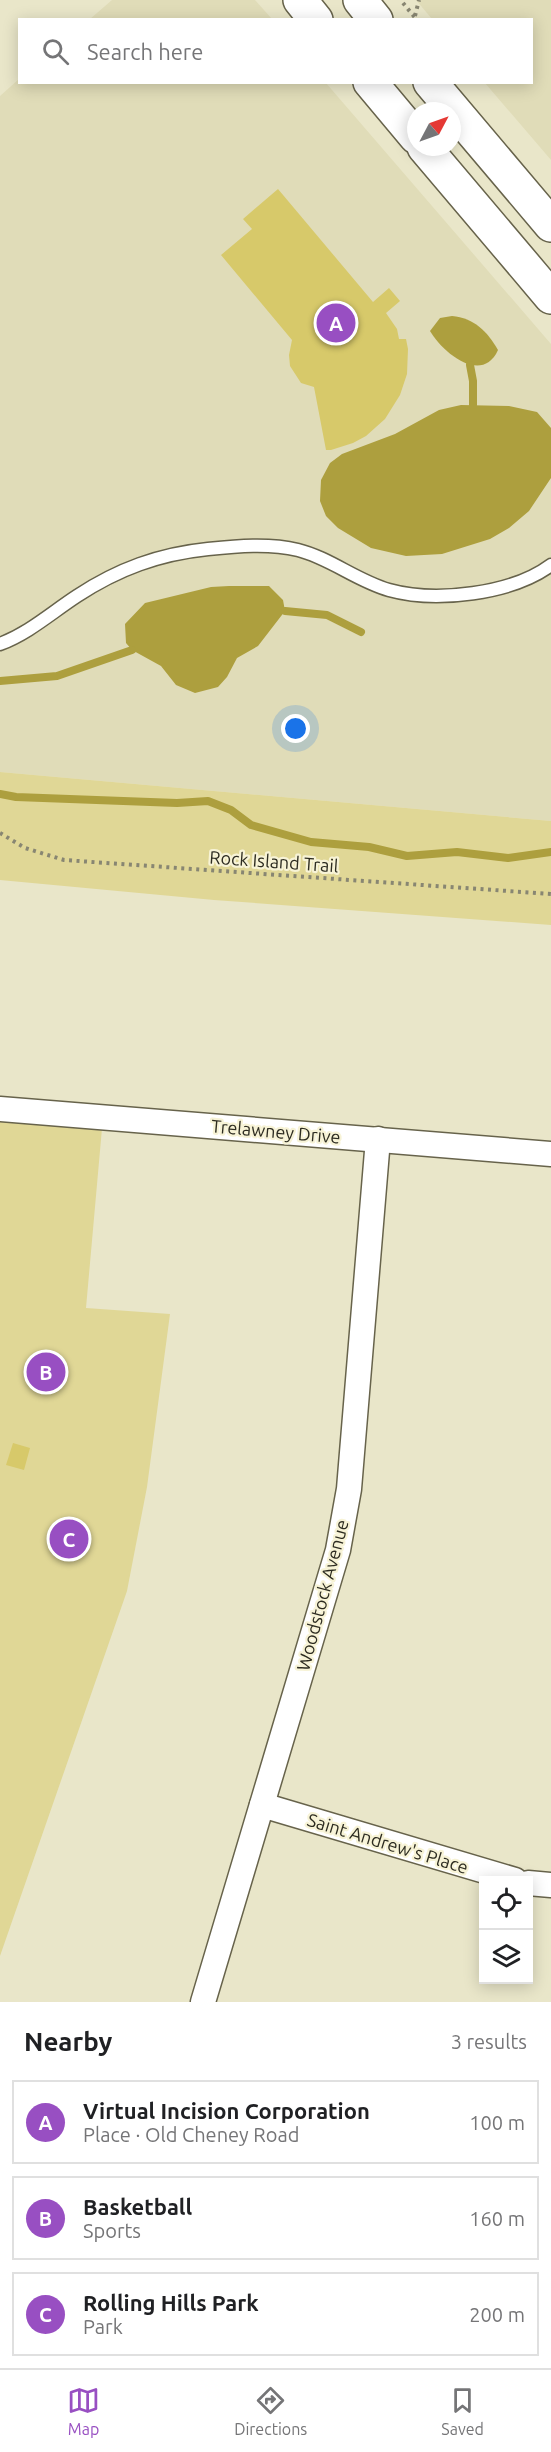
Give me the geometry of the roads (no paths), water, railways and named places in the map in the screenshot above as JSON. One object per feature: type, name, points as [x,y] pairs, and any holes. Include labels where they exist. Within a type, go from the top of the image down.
[{"type":"main road","points":[[300,0],[314,18]]},
{"type":"main road","points":[[360,0],[374,18]]},
{"type":"main road","points":[[372,84],[407,126]]},
{"type":"main road","points":[[432,84],[551,225]]},
{"type":"main road","points":[[432,156],[551,297]]},
{"type":"street","name":"Trelawney Drive","points":[[0,1109],[551,1154]]},
{"type":"street","name":"Woodstock Avenue","points":[[203,2002],[338,1550],[349,1489],[378,1139]]},
{"type":"street","name":"Saint Andrew's Place","points":[[262,1806],[498,1876]]},
{"type":"street","points":[[533,1883],[551,1885]]},
{"type":"lane","points":[[0,644],[22,634],[122,569],[168,555],[208,549],[258,546],[299,550],[390,590],[436,597],[507,586],[538,574],[551,565]]},
{"type":"waterway","points":[[470,365],[473,405]]},
{"type":"waterway","points":[[285,611],[327,615],[361,632]]},
{"type":"waterway","points":[[0,681],[57,676],[132,650]]},
{"type":"waterway","points":[[0,794],[16,797],[177,803],[208,801],[231,810],[251,825],[311,842],[369,847],[407,856],[457,852],[508,858],[551,852]]},
{"type":"place","name":"Virtual Incision Corporation","points":[[336,323]]},
{"type":"place","name":"Basketball","points":[[46,1372]]},
{"type":"place","name":"Rolling Hills Park","points":[[69,1539]]}]
